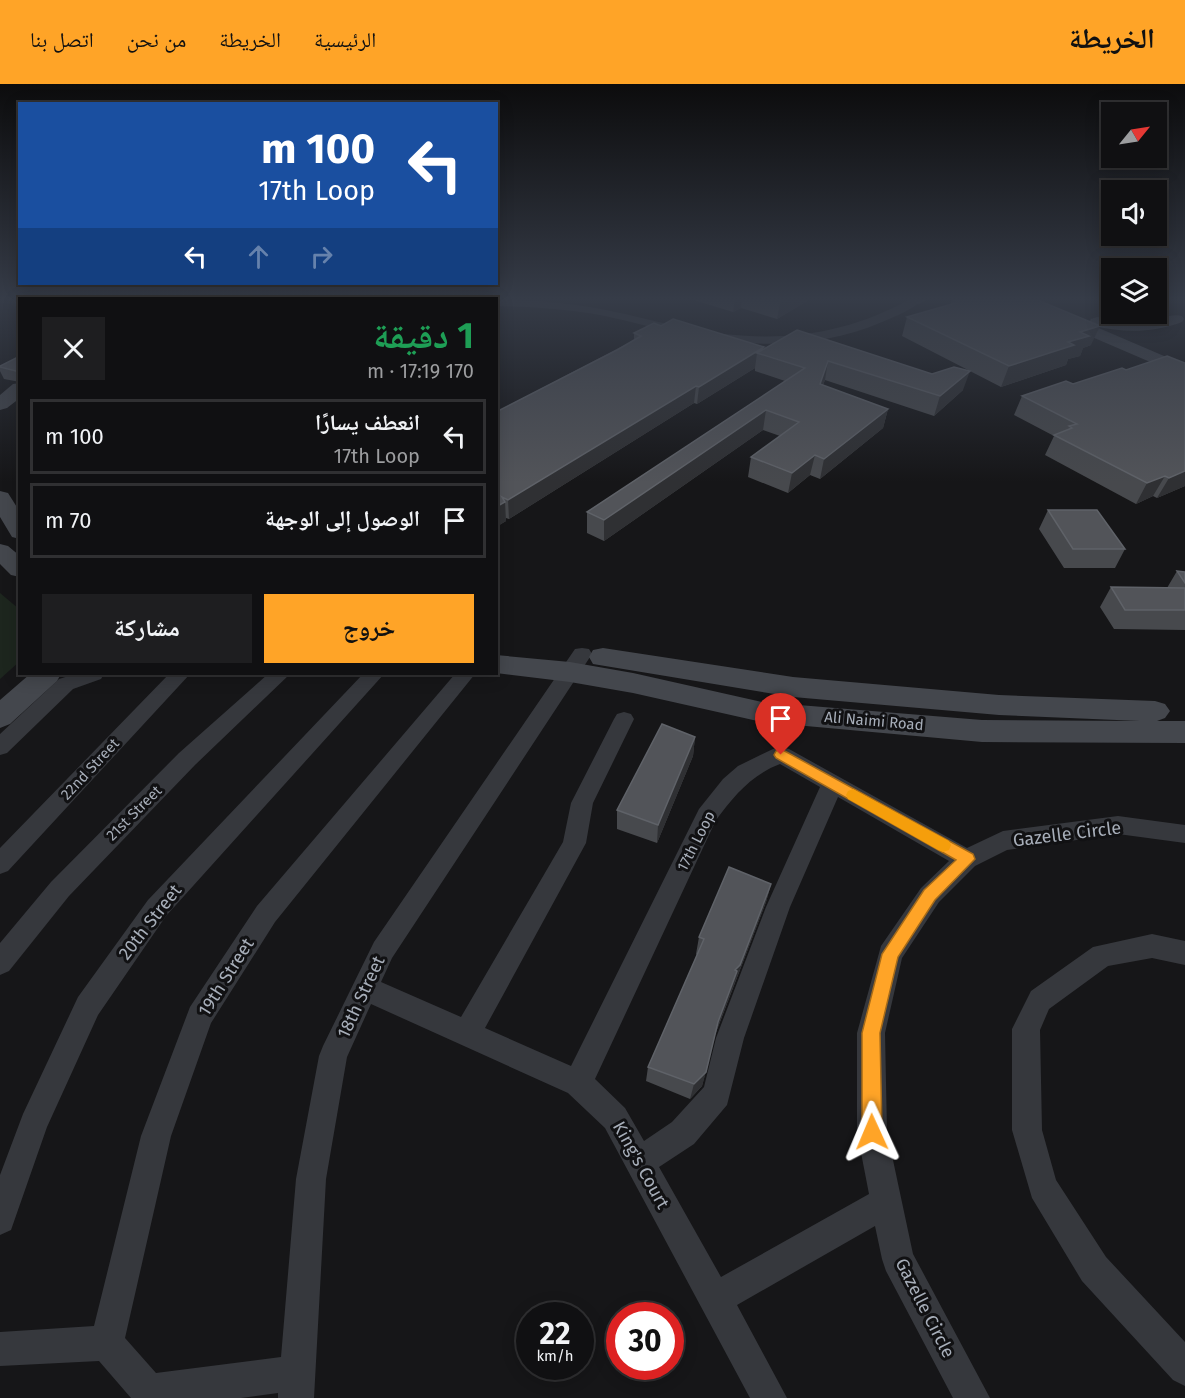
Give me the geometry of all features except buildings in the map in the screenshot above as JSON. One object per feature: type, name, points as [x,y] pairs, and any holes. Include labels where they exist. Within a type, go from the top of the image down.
[{"type":"main road","points":[[0,404],[11,387]]},
{"type":"main road","points":[[0,498],[18,529]]},
{"type":"main road","points":[[0,551],[18,568]]},
{"type":"main road","name":"Ali Naimi Road","points":[[498,644],[576,663],[633,683],[762,712],[982,731],[1185,732]]},
{"type":"main road","name":"Ali Naimi Road","points":[[498,664],[576,663],[793,687],[999,705],[1185,711]]},
{"type":"main road","points":[[0,698],[41,675]]},
{"type":"main road","points":[[0,717],[41,675]]},
{"type":"street","name":"18th Street","points":[[297,1386],[312,1179],[333,1056],[383,950],[576,663]]},
{"type":"street","points":[[0,747],[66,684],[91,675]]},
{"type":"street","name":"22nd Street","points":[[0,864],[179,675]]},
{"type":"street","name":"21st Street","points":[[0,963],[60,888],[187,759],[279,675]]},
{"type":"street","name":"20th Street","points":[[0,1219],[33,1124],[88,1006],[157,908],[373,675]]},
{"type":"street","name":"19th Street","points":[[107,1343],[156,1136],[200,1016],[266,914],[465,675]]},
{"type":"street","points":[[467,1033],[574,843],[582,803],[624,719]]},
{"type":"street","name":"17th Loop","points":[[578,1083],[707,815],[734,779],[761,761],[781,755],[968,859]]},
{"type":"street","points":[[639,1162],[683,1133],[717,1095],[730,1038],[778,906],[833,784]]},
{"type":"street","name":"Gazelle Circle","points":[[972,1398],[898,1259],[872,1132],[871,1033],[890,954],[930,895],[968,859],[1003,841],[1118,825],[1185,834]]},
{"type":"street","points":[[1185,953],[1152,946],[1102,955],[1040,1000],[1026,1029],[1027,1130],[1043,1187],[1094,1269],[1185,1368]]},
{"type":"street","name":"King's Court","points":[[365,988],[578,1083],[615,1118],[769,1398]]},
{"type":"street","points":[[715,1299],[886,1202]]},
{"type":"street","points":[[0,1349],[107,1343],[149,1392],[297,1386]]},
{"type":"shaded area","points":[[0,593],[18,608],[18,663],[0,679]]},
{"type":"slow traffic","points":[[853,795],[943,845]]},
{"type":"route","points":[[781,755],[968,859],[930,895],[890,954],[871,1033],[872,1132]]}]
